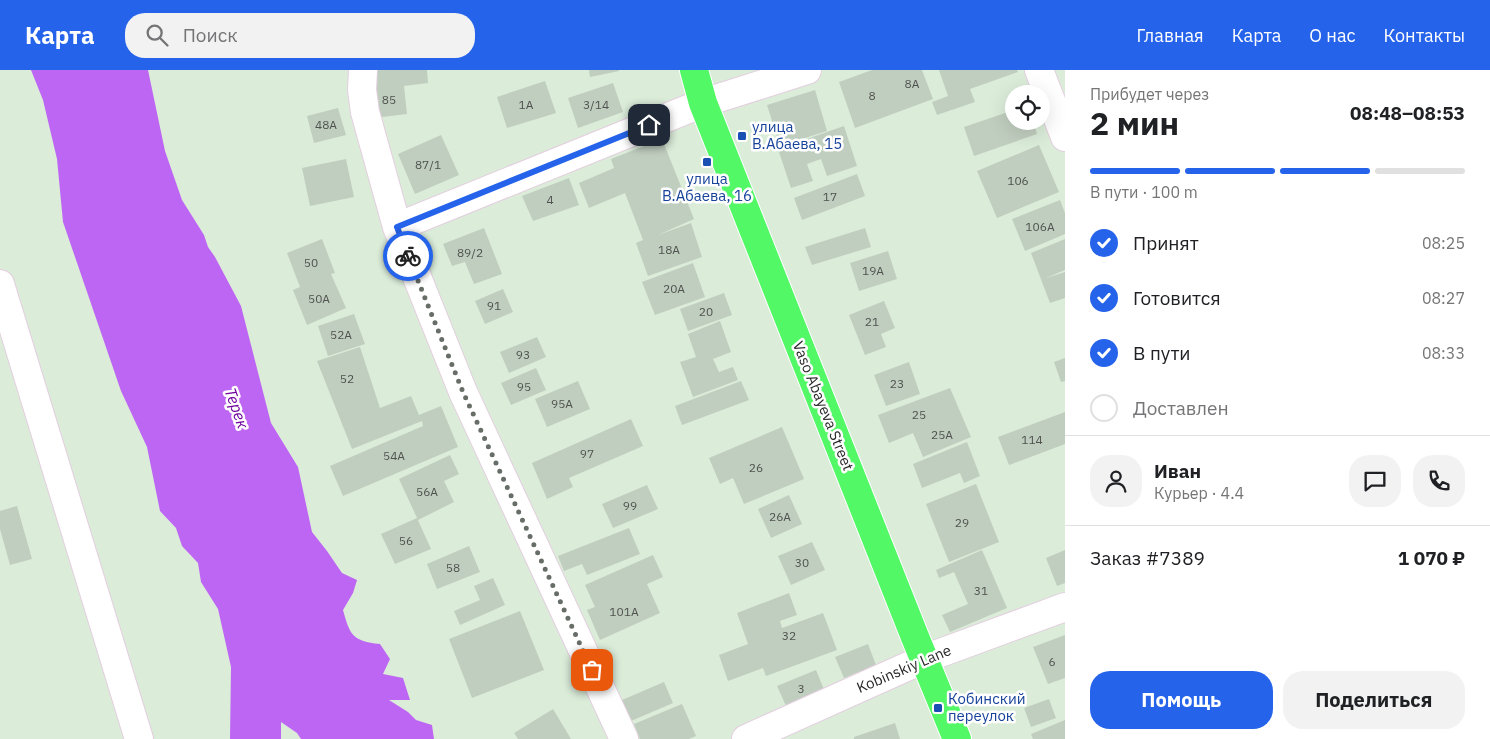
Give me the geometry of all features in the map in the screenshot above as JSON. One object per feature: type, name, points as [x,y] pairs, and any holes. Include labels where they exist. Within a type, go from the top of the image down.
[{"type":"main road","name":"Vaso Abayeva Street","points":[[694,70],[703,104],[957,739]]},
{"type":"street","points":[[363,70],[362,90],[365,112],[397,227],[463,392],[624,739]]},
{"type":"street","points":[[397,227],[703,104],[807,70]]},
{"type":"street","points":[[1039,70],[1065,137]]},
{"type":"street","points":[[0,284],[139,739]]},
{"type":"street","name":"Kobinskiy Lane","points":[[746,739],[924,659],[1065,607]]},
{"type":"water","name":"Терек","points":[[31,70],[148,70],[165,151],[182,200],[204,235],[208,247],[241,306],[271,423],[298,467],[312,532],[342,573],[357,580],[353,593],[343,610],[350,631],[358,639],[380,644],[390,659],[383,674],[403,678],[410,700],[389,700],[408,712],[416,720],[432,725],[434,739],[301,739],[297,733],[281,722],[281,739],[230,739],[231,667],[218,609],[201,582],[198,563],[182,546],[176,528],[160,511],[147,447],[121,391],[63,222],[57,159],[43,100]]},
{"type":"building","points":[[368,70],[427,70],[428,83],[404,86],[407,114],[374,118]]},
{"type":"building","points":[[589,70],[618,70],[619,71],[590,77]]},
{"type":"building","points":[[872,70],[922,70],[933,99],[855,128],[839,82]]},
{"type":"building","points":[[939,70],[1017,70],[1018,72],[970,89],[975,102],[937,115],[932,102],[948,96]]},
{"type":"building","points":[[545,81],[556,113],[507,128],[497,97]]},
{"type":"building","points":[[613,83],[623,112],[578,128],[568,98]]},
{"type":"building","points":[[815,90],[827,131],[780,146],[767,105]]},
{"type":"building","points":[[338,108],[346,135],[314,143],[307,116]]},
{"type":"building","points":[[1005,113],[1005,130],[1036,130],[1037,134],[974,156],[964,127]]},
{"type":"building","points":[[844,126],[857,166],[827,176],[821,159],[807,164],[813,181],[791,188],[778,149]]},
{"type":"building","points":[[441,135],[459,175],[415,194],[398,154]]},
{"type":"building","points":[[662,139],[694,219],[658,235],[691,223],[702,257],[648,276],[636,243],[643,240],[625,193],[589,208],[579,183],[614,168],[611,159]]},
{"type":"building","points":[[1039,145],[1059,192],[997,218],[977,171]]},
{"type":"building","points":[[346,159],[354,197],[310,206],[302,168]]},
{"type":"building","points":[[857,174],[865,196],[802,220],[794,198]]},
{"type":"building","points":[[569,178],[579,205],[533,221],[522,196]]},
{"type":"building","points":[[1060,200],[1065,213],[1065,234],[1025,251],[1012,219]]},
{"type":"building","points":[[484,228],[502,274],[474,284],[465,262],[452,266],[443,244]]},
{"type":"building","points":[[865,228],[871,247],[812,265],[805,247]]},
{"type":"building","points":[[322,239],[335,273],[331,274],[346,308],[307,325],[293,290],[300,287],[287,253]]},
{"type":"building","points":[[1065,239],[1065,270],[1046,278],[1065,272],[1065,298],[1050,303],[1031,253]]},
{"type":"building","points":[[888,251],[897,279],[859,291],[850,263]]},
{"type":"building","points":[[693,263],[705,297],[655,315],[642,282]]},
{"type":"building","points":[[503,289],[513,312],[485,324],[475,301]]},
{"type":"building","points":[[724,293],[732,315],[688,331],[680,309]]},
{"type":"building","points":[[884,301],[895,328],[881,334],[886,347],[865,355],[849,315]]},
{"type":"building","points":[[354,314],[365,344],[328,356],[318,326]]},
{"type":"building","points":[[720,321],[731,352],[713,359],[719,372],[733,367],[738,380],[693,397],[680,362],[696,357],[688,334]]},
{"type":"building","points":[[537,337],[546,357],[509,373],[500,352]]},
{"type":"building","points":[[360,347],[380,408],[411,396],[419,415],[441,406],[458,447],[343,496],[330,466],[423,426],[422,421],[352,449],[317,361]]},
{"type":"building","points":[[1065,358],[1065,381],[1061,382],[1054,362]]},
{"type":"building","points":[[909,362],[920,394],[886,406],[874,375]]},
{"type":"building","points":[[536,368],[546,390],[511,405],[501,383]]},
{"type":"building","points":[[578,381],[590,409],[547,427],[535,399]]},
{"type":"building","points":[[741,381],[749,400],[682,425],[675,406]]},
{"type":"building","points":[[950,388],[971,437],[923,457],[913,433],[889,443],[878,415]]},
{"type":"building","points":[[1065,412],[1065,444],[1009,465],[998,437]]},
{"type":"building","points":[[631,419],[643,446],[569,478],[573,487],[547,499],[532,463]]},
{"type":"building","points":[[782,427],[804,479],[744,504],[733,478],[720,484],[709,458]]},
{"type":"building","points":[[967,442],[980,476],[964,483],[960,473],[922,488],[913,464]]},
{"type":"building","points":[[450,455],[459,474],[444,481],[454,502],[418,520],[399,479]]},
{"type":"building","points":[[976,484],[999,542],[949,562],[926,504]]},
{"type":"building","points":[[647,485],[658,509],[613,528],[602,504]]},
{"type":"building","points":[[789,495],[802,524],[771,538],[758,509]]},
{"type":"building","points":[[17,506],[32,559],[10,565],[0,529],[0,511]]},
{"type":"building","points":[[417,518],[431,549],[395,564],[381,534]]},
{"type":"building","points":[[629,528],[640,554],[587,575],[582,564],[564,571],[558,556]]},
{"type":"building","points":[[812,542],[825,570],[791,585],[778,556]]},
{"type":"building","points":[[469,546],[480,572],[437,589],[427,564]]},
{"type":"building","points":[[982,550],[1007,608],[950,632],[942,615],[968,604],[954,572],[939,578],[936,570]]},
{"type":"building","points":[[1065,550],[1065,583],[1057,586],[1046,558]]},
{"type":"building","points":[[653,555],[663,577],[647,584],[660,613],[600,640],[587,610],[595,607],[585,585]]},
{"type":"building","points":[[493,578],[505,605],[460,625],[454,611],[480,600],[474,586]]},
{"type":"building","points":[[789,593],[797,615],[780,621],[782,628],[823,613],[837,650],[766,676],[763,668],[728,681],[719,655],[748,644],[737,613]]},
{"type":"building","points":[[520,611],[544,670],[472,698],[449,639]]},
{"type":"building","points":[[1065,635],[1065,678],[1048,684],[1033,647]]},
{"type":"building","points":[[868,644],[876,665],[844,678],[835,657]]},
{"type":"building","points":[[816,670],[825,692],[787,708],[777,686]]},
{"type":"building","points":[[664,682],[673,703],[624,724],[615,703]]},
{"type":"building","points":[[1049,699],[1056,718],[1031,727],[1024,708]]},
{"type":"building","points":[[682,704],[696,736],[689,739],[640,739],[634,724]]},
{"type":"building","points":[[553,709],[571,739],[518,739],[514,733]]},
{"type":"building","points":[[1065,720],[1065,739],[1033,739],[1031,734]]},
{"type":"building","points":[[895,723],[900,739],[854,739],[854,737]]},
{"type":"way so far","points":[[408,256],[463,392],[592,670]]},
{"type":"place","name":"улица В.Абаева, 15","points":[[742,136]]},
{"type":"place","name":"улица В.Абаева, 16","points":[[707,162]]},
{"type":"place","name":"Кобинский переулок","points":[[938,708]]},
{"type":"route","points":[[408,256],[397,227],[649,125]]}]
